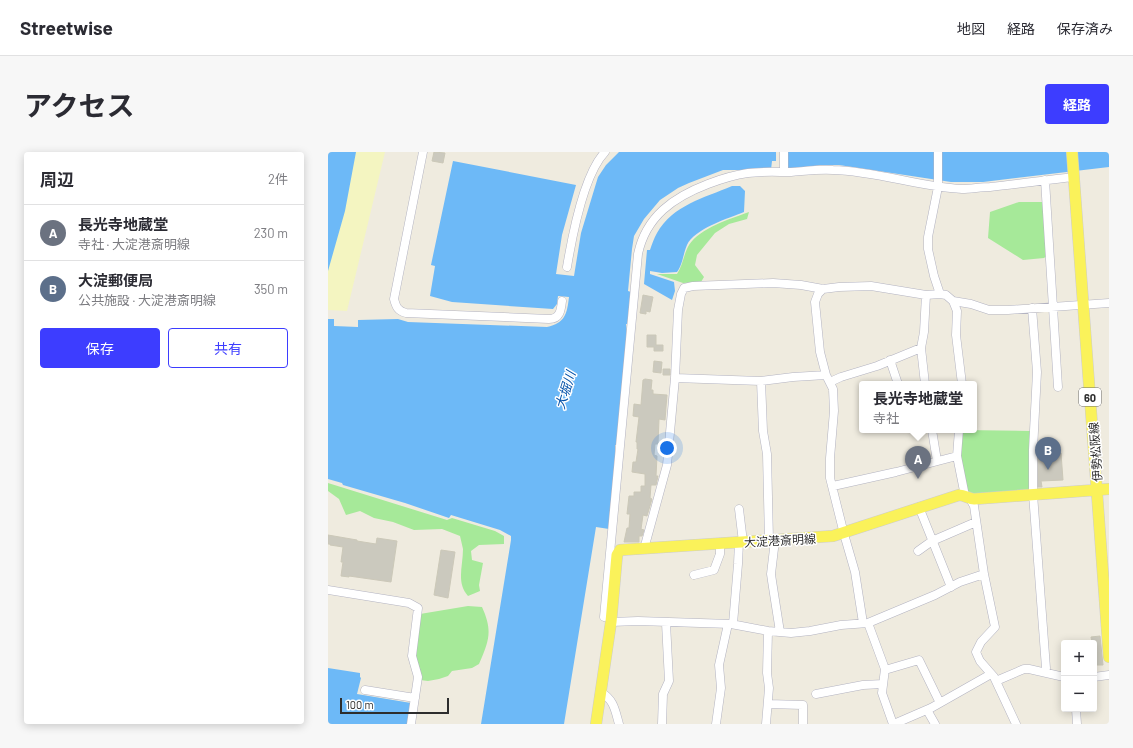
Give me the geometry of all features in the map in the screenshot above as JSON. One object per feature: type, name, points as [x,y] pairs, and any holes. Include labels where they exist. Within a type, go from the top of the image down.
[{"type":"main road","name":"伊勢松阪線","points":[[1072,152],[1109,657]]},
{"type":"main road","name":"大淀港斎明線","points":[[596,724],[601,692],[608,620],[618,553],[622,549],[644,549],[824,537],[844,534],[956,495],[968,498],[1109,489]]},
{"type":"street","points":[[423,152],[394,299],[396,306],[400,311],[406,313],[549,319],[556,318],[559,314],[562,301]]},
{"type":"street","points":[[567,267],[571,240],[588,183],[596,164],[605,152]]},
{"type":"street","points":[[784,152],[784,172]]},
{"type":"street","points":[[938,152],[938,187],[928,237],[928,249],[940,294]]},
{"type":"street","points":[[984,574],[866,623],[810,631],[768,631],[730,624],[608,620],[633,299],[638,254],[641,242],[654,220],[669,204],[679,197],[729,176],[750,173],[834,170],[864,173],[938,187],[965,189],[1045,180],[1074,174]]},
{"type":"street","points":[[1045,180],[1058,387]]},
{"type":"street","points":[[644,549],[668,465],[675,378],[678,310],[681,294],[684,288],[693,286],[773,283],[801,285],[823,289],[871,286],[926,294],[946,295],[953,302],[957,311],[956,335],[962,381]]},
{"type":"street","points":[[823,289],[818,294],[815,302],[820,352],[833,390],[834,411],[830,478],[855,572],[866,623],[879,650],[885,670],[882,693],[894,724],[927,710],[993,677],[1024,669],[1031,669],[1061,676]]},
{"type":"street","points":[[925,381],[921,348],[924,332],[926,294]]},
{"type":"street","points":[[953,302],[971,304],[989,310],[1109,303]]},
{"type":"street","points":[[1032,308],[1038,372],[1033,494],[1046,668],[1045,672]]},
{"type":"street","points":[[675,378],[761,381],[793,376],[841,378],[877,366],[921,348]]},
{"type":"street","points":[[890,360],[897,381]]},
{"type":"street","points":[[761,381],[763,431],[768,454],[772,540],[771,574],[780,632]]},
{"type":"street","points":[[933,433],[938,461]]},
{"type":"street","points":[[959,433],[957,456],[968,498],[974,506],[984,574],[995,627],[981,642],[976,652],[980,661],[993,677],[1016,724]]},
{"type":"street","points":[[833,486],[957,456]]},
{"type":"street","points":[[919,507],[951,587]]},
{"type":"street","points":[[716,724],[721,688],[719,665],[730,624],[741,542],[739,509]]},
{"type":"street","points":[[918,551],[932,541],[976,522]]},
{"type":"street","points":[[694,575],[714,570],[720,554],[720,543]]},
{"type":"street","points":[[328,590],[409,604],[418,608],[412,656],[418,677],[412,724]]},
{"type":"street","points":[[662,724],[664,694],[669,681],[666,623]]},
{"type":"street","points":[[766,724],[769,688],[767,673],[768,631]]},
{"type":"street","points":[[885,670],[919,660],[940,703]]},
{"type":"street","points":[[1097,677],[1109,676]]},
{"type":"street","points":[[816,694],[883,684]]},
{"type":"street","points":[[365,690],[415,698]]},
{"type":"street","points":[[601,692],[612,701],[619,724]]},
{"type":"street","points":[[768,704],[803,705],[804,724]]},
{"type":"street","points":[[927,710],[935,724]]},
{"type":"street","points":[[1076,712],[1078,724]]},
{"type":"green space","points":[[1019,202],[1043,202],[1048,255],[1044,258],[1023,260],[988,238],[990,212]]},
{"type":"green space","points":[[749,212],[747,219],[729,224],[715,233],[697,255],[695,265],[704,277],[701,282],[683,283],[657,274],[677,274],[681,267],[687,248],[694,239],[716,225]]},
{"type":"green space","points":[[977,430],[1031,431],[1030,491],[972,496],[967,492],[960,456],[962,433],[977,433]]},
{"type":"green space","points":[[328,483],[447,520],[452,518],[495,531],[504,536],[504,544],[479,545],[471,551],[472,560],[483,563],[479,585],[480,591],[468,596],[462,586],[461,574],[463,549],[460,536],[442,529],[414,530],[393,522],[374,518],[360,511],[346,515],[339,499],[328,491]]},
{"type":"green space","points":[[468,606],[482,607],[488,623],[489,630],[487,642],[479,664],[472,668],[452,671],[448,676],[439,679],[428,681],[420,680],[414,658],[420,614]]},
{"type":"sand","points":[[342,152],[385,152],[347,311],[328,310],[328,201]]},
{"type":"water","points":[[328,152],[356,152],[345,211],[328,271]]},
{"type":"water","name":"大堀川","points":[[619,152],[776,152],[776,161],[772,161],[771,170],[723,170],[678,188],[660,200],[644,219],[634,236],[628,291],[631,292],[628,324],[626,324],[627,333],[617,445],[615,445],[616,453],[609,529],[596,527],[564,724],[481,724],[511,536],[500,530],[451,515],[449,518],[328,479],[328,319],[334,319],[334,326],[358,327],[358,320],[398,319],[408,322],[547,327],[558,323],[566,313],[569,297],[558,296],[557,304],[553,309],[452,302],[430,296],[435,266],[431,265],[453,161],[576,185],[562,235],[556,274],[574,276],[581,233],[598,177],[606,165]]},
{"type":"water","points":[[785,152],[1109,152],[1109,167],[983,182],[951,182],[839,165],[820,165],[788,170]]},
{"type":"water","points":[[732,186],[740,186],[745,191],[744,212],[704,229],[691,239],[687,245],[681,266],[677,272],[662,273],[650,271],[650,274],[674,282],[675,291],[672,300],[644,284],[647,250],[650,250],[656,235],[664,223],[680,209]]},
{"type":"water","points":[[328,668],[360,673],[361,678],[357,694],[411,703],[408,724],[328,724]]},
{"type":"building","points":[[434,152],[445,153],[443,163],[432,161]]},
{"type":"building","points":[[643,295],[653,297],[650,312],[646,311],[646,314],[640,313]]},
{"type":"building","points":[[647,335],[656,335],[656,345],[663,345],[663,351],[654,351],[654,347],[647,347]]},
{"type":"building","points":[[654,361],[662,362],[661,373],[653,372]]},
{"type":"building","points":[[663,369],[670,369],[670,375],[663,375]]},
{"type":"building","points":[[643,380],[652,380],[651,390],[653,390],[653,394],[667,395],[665,420],[659,419],[658,444],[655,444],[654,455],[657,456],[656,476],[658,476],[656,485],[651,485],[650,498],[652,499],[647,516],[643,515],[641,529],[644,530],[642,536],[639,536],[639,542],[624,542],[627,528],[629,528],[630,514],[627,514],[629,496],[634,496],[634,492],[641,492],[641,486],[645,486],[645,474],[632,472],[633,462],[636,462],[638,449],[636,442],[639,417],[633,416],[634,404],[641,405]]},
{"type":"building","points":[[1061,453],[1063,480],[1041,481],[1042,487],[1038,487],[1038,455]]},
{"type":"building","points":[[328,535],[376,544],[377,538],[397,541],[391,582],[341,576],[343,547],[328,544]]},
{"type":"building","points":[[441,550],[455,552],[448,598],[434,595]]},
{"type":"building","points":[[1100,636],[1103,665],[1097,665],[1097,640],[1092,640],[1091,637]]},
{"type":"place","name":"大淀郵便局","points":[[1048,470]]},
{"type":"place","name":"長光寺地蔵堂","points":[[918,479]]}]
